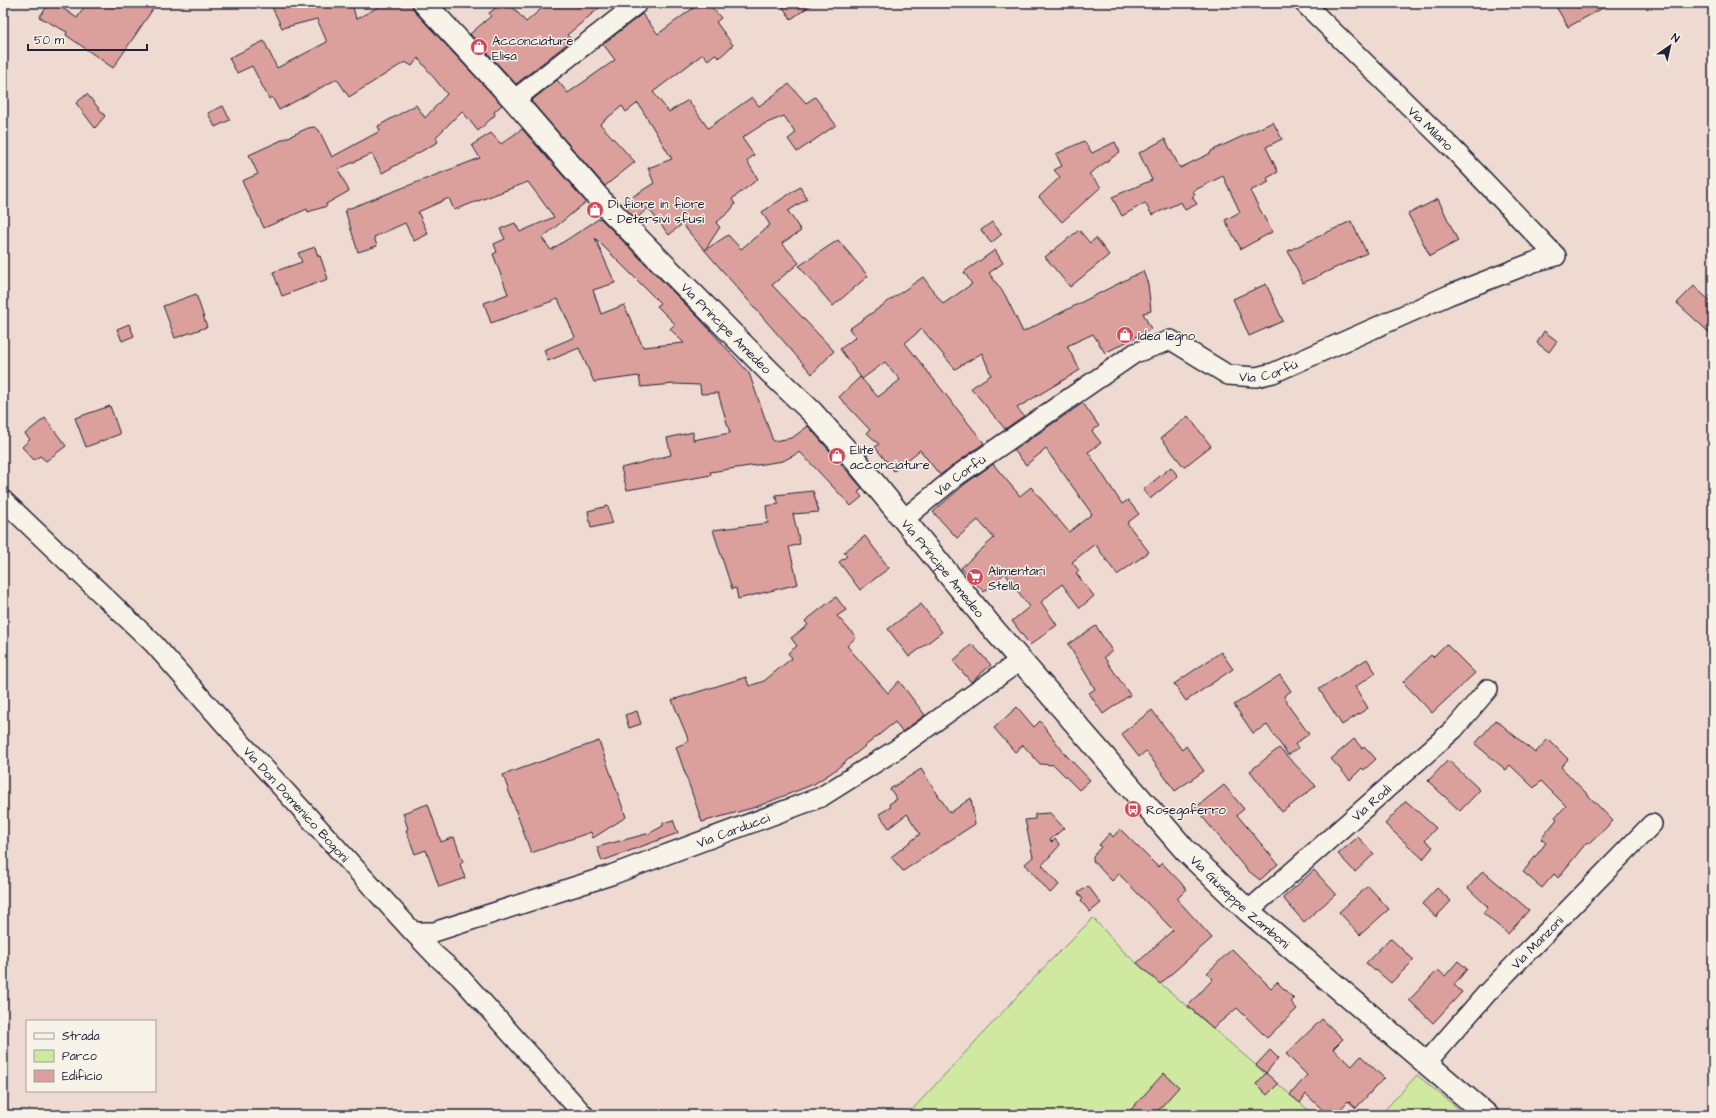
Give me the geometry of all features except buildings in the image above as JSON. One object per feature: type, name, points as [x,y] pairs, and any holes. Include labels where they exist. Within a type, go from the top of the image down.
[{"type":"street","name":"Via Principe Amedeo","points":[[424,3],[514,100],[604,204],[771,373],[812,412],[856,461],[990,625],[1021,660]]},
{"type":"street","points":[[514,100],[638,3]]},
{"type":"street","name":"Via Milano","points":[[1304,3],[1454,150],[1556,256]]},
{"type":"street","name":"Via Corfù","points":[[904,519],[958,475],[1134,353],[1171,340],[1228,375],[1256,377],[1274,373],[1449,295],[1534,262],[1556,256]]},
{"type":"street","name":"Via Don Domenico Bogoni","points":[[3,500],[153,642],[242,743],[414,932],[435,955],[459,976],[584,1115]]},
{"type":"street","name":"Via Carducci","points":[[414,932],[434,932],[611,875],[821,797],[897,749],[1021,660]]},
{"type":"street","name":"Via Giuseppe Zamboni","points":[[1021,660],[1185,850],[1248,911],[1487,1115]]},
{"type":"street","name":"Via Rodi","points":[[1248,911],[1454,729],[1488,689]]},
{"type":"street","name":"Via Manzoni","points":[[1426,1063],[1488,992],[1652,824]]},
{"type":"green space","points":[[1093,918],[1125,953],[1314,1115],[916,1115],[911,1111],[1050,961]]},
{"type":"green space","points":[[1417,1075],[1466,1115],[1380,1115]]},
{"type":"place","name":"Acconciature Elisa","points":[[479,47]]},
{"type":"place","name":"Di fiore in fiore - Detersivi sfusi","points":[[595,210]]},
{"type":"place","name":"Idea legno","points":[[1125,335]]},
{"type":"place","name":"Elite acconciature","points":[[837,456]]},
{"type":"place","name":"Alimentari Stella","points":[[975,577]]},
{"type":"place","name":"Rosegaferro","points":[[1133,809]]}]
